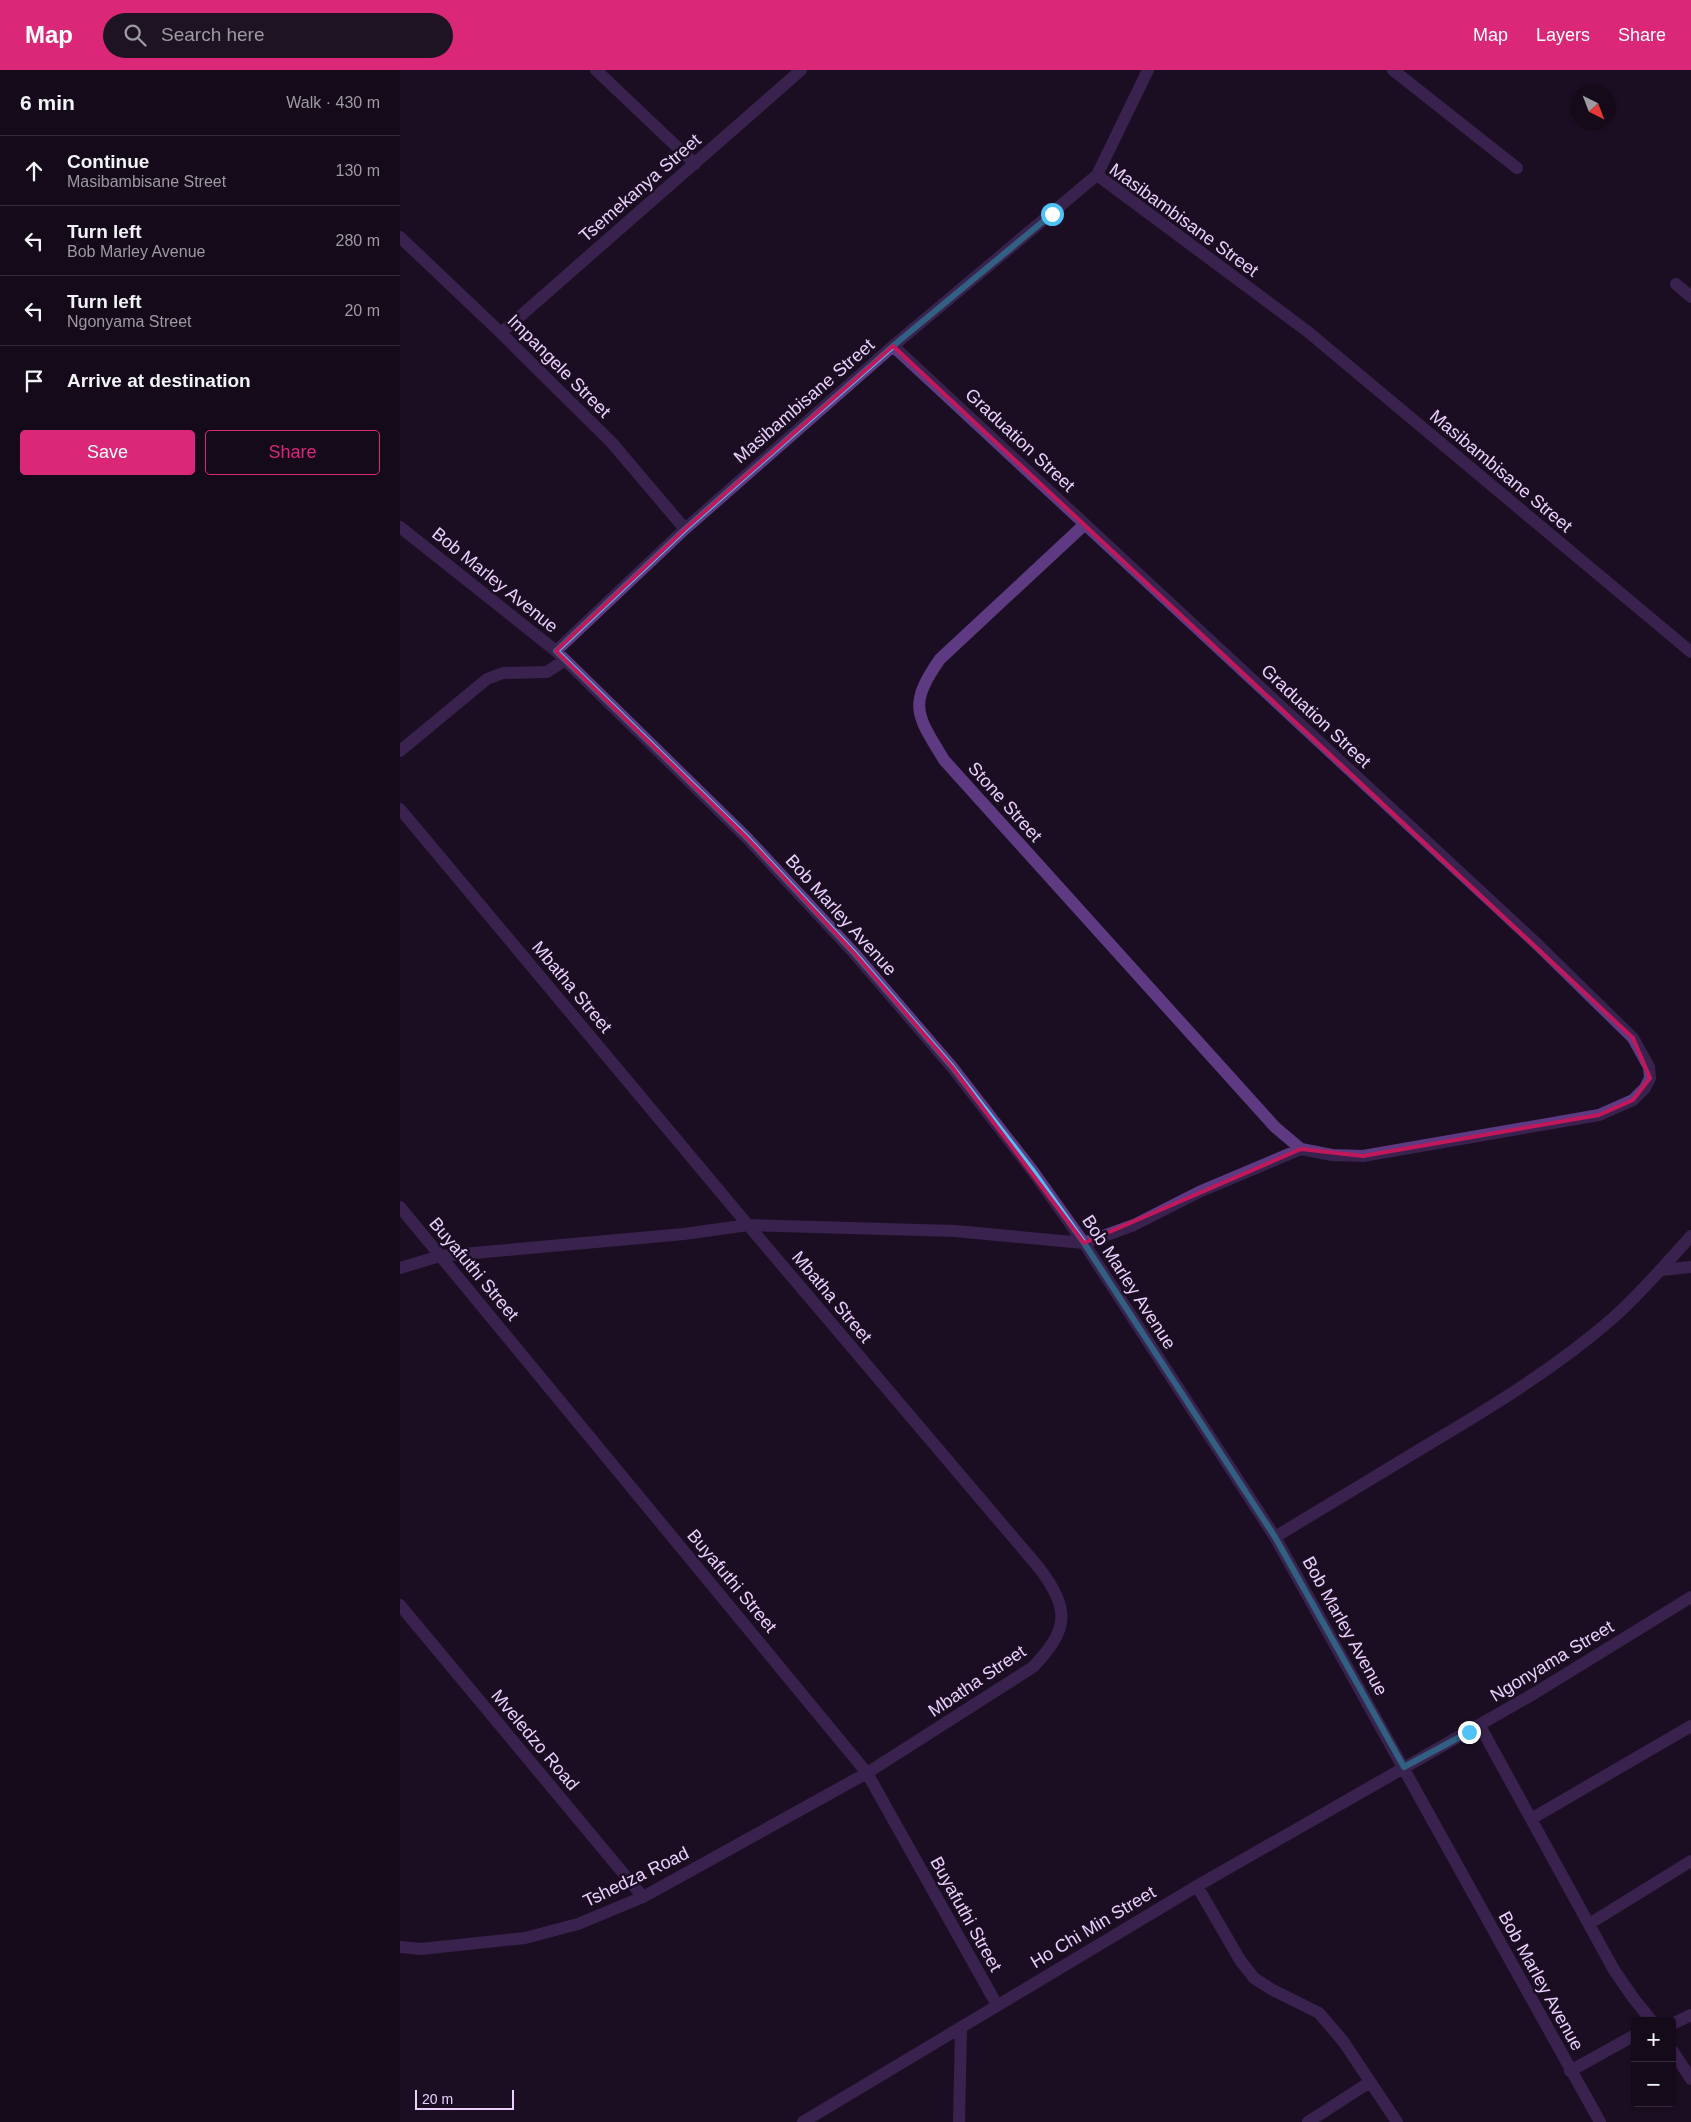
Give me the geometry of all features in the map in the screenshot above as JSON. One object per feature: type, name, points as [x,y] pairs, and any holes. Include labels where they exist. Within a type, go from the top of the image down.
[{"type":"street","points":[[596,70],[695,164]]},
{"type":"street","name":"Tsemekanya Street","points":[[501,333],[801,70]]},
{"type":"street","points":[[1097,175],[1148,70]]},
{"type":"street","points":[[1393,70],[1517,168]]},
{"type":"street","name":"Masibambisane Street","points":[[400,751],[487,679],[503,674],[547,672],[560,656],[685,529],[893,346],[1097,175],[1307,331],[1691,652]]},
{"type":"street","name":"Impangele Street","points":[[400,237],[501,333],[612,443],[685,529]]},
{"type":"street","points":[[1676,284],[1691,297]]},
{"type":"street","name":"Graduation Street","points":[[893,346],[1530,938],[1633,1038],[1649,1067],[1650,1078],[1645,1088],[1633,1100],[1599,1115],[1363,1156],[1332,1155],[1301,1149]]},
{"type":"street","name":"Stone Street","points":[[1085,524],[940,659],[922,686],[919,698],[922,726],[944,760],[1248,1100],[1301,1149]]},
{"type":"street","name":"Bob Marley Avenue","points":[[400,527],[560,656],[747,838],[854,953],[952,1067],[1032,1170],[1084,1243],[1275,1537],[1600,2122]]},
{"type":"street","name":"Mbatha Street","points":[[400,809],[1054,1588],[1063,1611],[1059,1631],[1051,1648],[1033,1667],[867,1773]]},
{"type":"street","points":[[400,1268],[440,1256],[675,1235],[748,1225],[955,1232],[1084,1243],[1134,1224],[1199,1192],[1301,1149]]},
{"type":"street","name":"Buyafuthi Street","points":[[400,1207],[867,1773],[997,2005]]},
{"type":"street","points":[[1275,1537],[1523,1386],[1559,1362],[1613,1318],[1662,1270],[1691,1236]]},
{"type":"street","points":[[1662,1270],[1691,1267]]},
{"type":"street","name":"Ngonyama Street","points":[[1404,1767],[1480,1726],[1691,1598]]},
{"type":"street","name":"Mveledzo Road","points":[[400,1605],[642,1897]]},
{"type":"street","points":[[1480,1726],[1620,1981],[1649,2017]]},
{"type":"street","points":[[1531,1819],[1691,1726]]},
{"type":"street","name":"Ho Chi Min Street","points":[[803,2122],[1197,1886],[1404,1767]]},
{"type":"street","name":"Tshedza Road","points":[[400,1946],[421,1949],[525,1938],[578,1924],[642,1897],[867,1773]]},
{"type":"street","points":[[1589,1924],[1691,1861]]},
{"type":"street","points":[[1197,1886],[1240,1960],[1254,1978],[1271,1989],[1319,2013],[1343,2042],[1398,2122]]},
{"type":"street","points":[[1676,2022],[1691,2014]]},
{"type":"street","points":[[959,2122],[961,2027]]},
{"type":"street","points":[[1570,2070],[1631,2036]]},
{"type":"street","points":[[1676,2056],[1691,2079]]},
{"type":"street","points":[[1308,2122],[1370,2082]]},
{"type":"highlighted area","points":[[893,346],[1633,1038],[1650,1078],[1633,1100],[1599,1115],[1363,1156],[1301,1149],[1084,1243],[952,1067],[854,953],[747,838],[556,651],[685,529]]},
{"type":"route","points":[[1052,214],[893,346],[685,529],[556,651],[747,838],[854,953],[952,1067],[1032,1170],[1084,1243],[1275,1537],[1404,1767],[1469,1732]]}]
